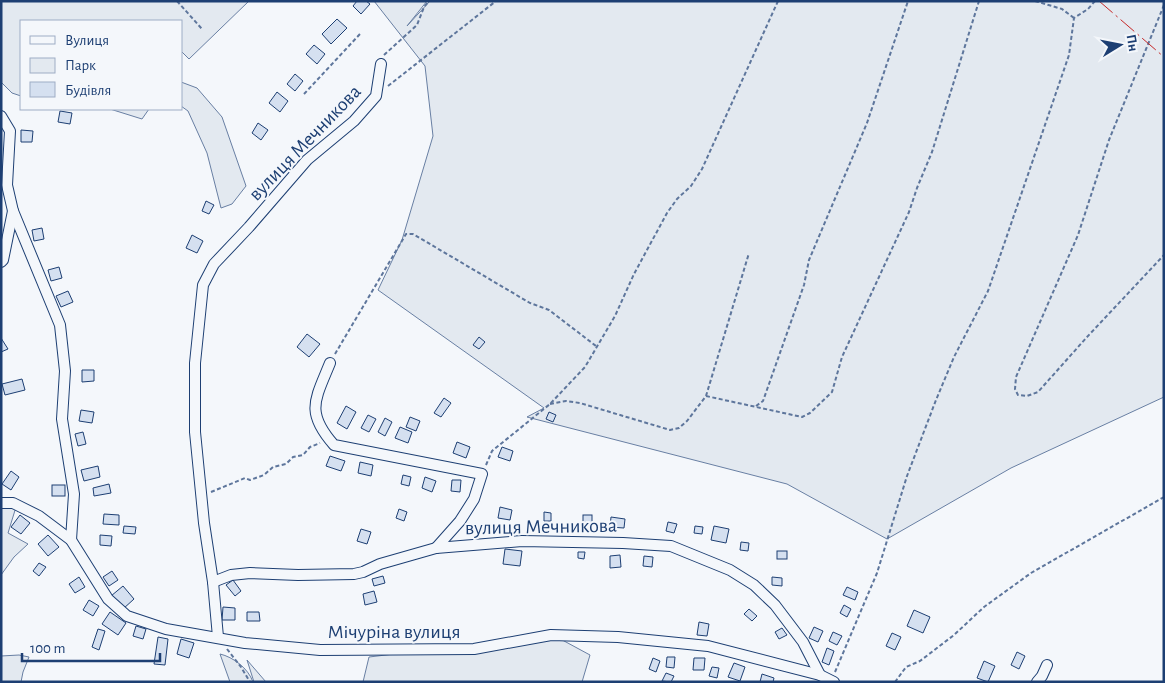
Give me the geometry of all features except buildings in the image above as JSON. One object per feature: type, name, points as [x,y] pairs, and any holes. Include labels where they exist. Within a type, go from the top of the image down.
[{"type":"street","name":"вулиця Мечникова","points":[[201,497],[195,432],[195,373],[203,285],[214,264],[250,227],[307,160],[354,121],[376,96],[381,64]]},
{"type":"street","points":[[1,116],[10,131],[7,185],[13,211],[60,325],[65,371],[62,419],[74,494],[71,540]]},
{"type":"street","points":[[1,262],[13,211]]},
{"type":"street","points":[[330,363],[316,399],[317,421],[334,445],[482,474],[474,499],[460,521],[436,548]]},
{"type":"street","points":[[201,497],[213,582],[218,638]]},
{"type":"street","name":"Мічуріна вулиця","points":[[1,503],[13,503],[39,516],[71,540],[108,599],[127,616],[166,629],[245,643],[320,650],[474,649],[551,635],[618,637],[708,646],[820,675],[833,681]]},
{"type":"street","name":"вулиця Мечникова","points":[[213,582],[231,575],[250,573],[298,576],[354,574],[380,564],[436,548],[522,541],[671,546],[730,570],[754,585],[774,605],[803,642],[820,675]]},
{"type":"street","points":[[1036,682],[1042,676],[1047,665]]},
{"type":"path","points":[[176,1],[202,29]]},
{"type":"path","points":[[381,64],[384,53],[416,25],[424,7],[430,1]]},
{"type":"path","points":[[376,96],[496,1]]},
{"type":"path","points":[[482,474],[492,451],[550,404],[585,368],[615,316],[634,274],[667,213],[677,199],[691,186],[702,169],[778,1]]},
{"type":"path","points":[[756,406],[763,401],[804,285],[809,260],[867,123],[908,1]]},
{"type":"path","points":[[706,396],[802,417],[810,413],[832,392],[842,356],[909,212],[932,152],[979,1]]},
{"type":"path","points":[[1035,1],[1062,9],[1074,18]]},
{"type":"path","points":[[1074,18],[1088,10],[1095,1]]},
{"type":"path","points":[[1164,5],[1109,140],[1075,244],[1016,377],[1015,389],[1018,395],[1028,396],[1038,392],[1164,256]]},
{"type":"path","points":[[833,681],[877,572],[907,476],[936,400],[954,357],[988,291],[1069,55],[1074,18]]},
{"type":"path","points":[[304,94],[360,34]]},
{"type":"path","points":[[330,363],[406,234],[414,234],[530,302],[549,310],[597,347]]},
{"type":"path","points":[[550,404],[566,401],[670,430],[680,428],[706,396],[749,253]]},
{"type":"path","points":[[201,497],[245,478],[250,480],[264,475],[273,467],[286,464],[293,457],[303,455],[310,447],[330,440]]},
{"type":"path","points":[[895,682],[906,667],[920,661],[954,635],[984,607],[1031,573],[1164,497]]},
{"type":"path","points":[[218,638],[241,666],[250,682]]},
{"type":"green space","points":[[1,1],[249,1],[189,59],[182,52],[182,20],[20,20],[20,96],[12,93],[1,82]]},
{"type":"green space","points":[[374,1],[427,1],[407,26],[430,1],[1164,1],[1164,397],[1011,468],[887,539],[787,484],[527,417],[544,408],[378,290],[402,240],[433,136],[425,66]]},
{"type":"green space","points":[[182,82],[197,88],[222,117],[246,186],[232,204],[221,208],[207,153],[188,111],[182,107]]},
{"type":"green space","points":[[113,110],[148,110],[142,119]]},
{"type":"green space","points":[[1,503],[16,507],[8,533],[28,544],[14,557],[1,575]]},
{"type":"green space","points":[[553,635],[590,655],[582,682],[363,682],[369,657]]},
{"type":"green space","points":[[220,654],[240,664],[248,672],[253,682],[230,682]]},
{"type":"green space","points":[[19,655],[29,657],[21,682],[1,682],[1,656]]},
{"type":"green space","points":[[247,660],[266,682],[254,682]]},
{"type":"power","points":[[1099,1],[1164,57]]}]
